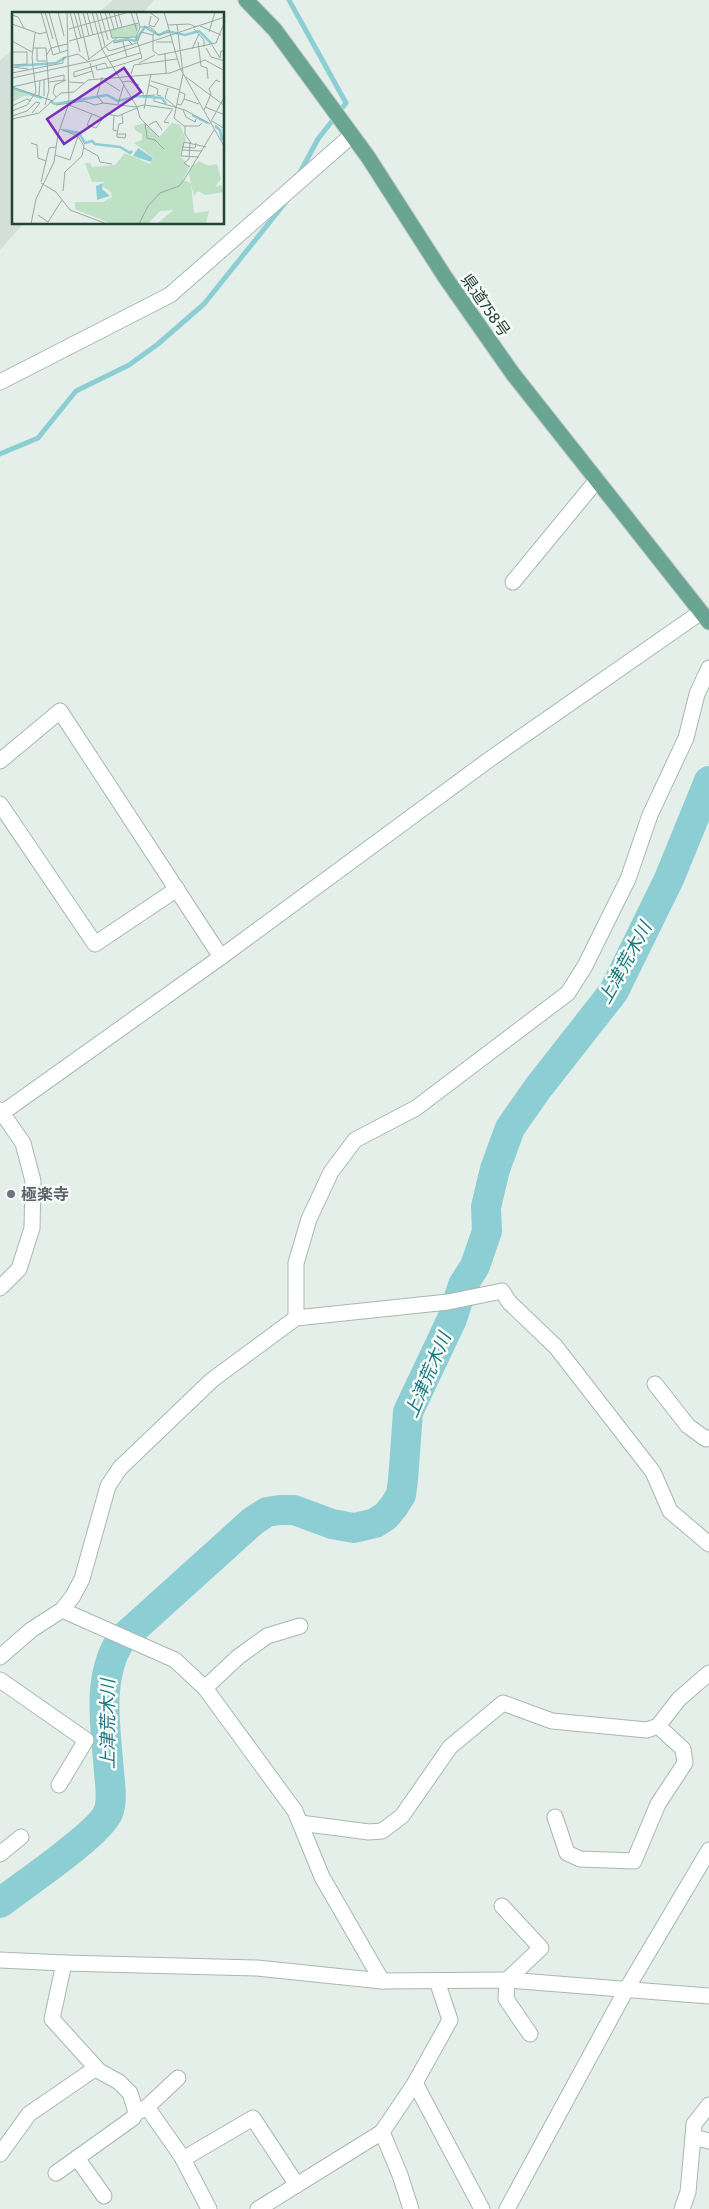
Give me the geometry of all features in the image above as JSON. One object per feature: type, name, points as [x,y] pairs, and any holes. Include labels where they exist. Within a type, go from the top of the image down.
[{"type":"main road","name":"県道758号","points":[[246,0],[275,30],[368,157],[445,277],[513,374],[705,617]]},
{"type":"street","points":[[0,382],[170,295],[351,136]]},
{"type":"street","points":[[514,582],[597,480]]},
{"type":"street","points":[[0,1288],[19,1269],[32,1228],[33,1181],[23,1144],[1,1112],[221,957],[490,759],[705,617]]},
{"type":"street","points":[[296,1318],[296,1263],[309,1219],[331,1172],[355,1140],[416,1108],[568,993],[586,966],[628,880],[650,815],[686,738],[697,694],[709,668]]},
{"type":"street","points":[[0,761],[60,711],[221,957]]},
{"type":"street","points":[[0,804],[95,944],[177,889]]},
{"type":"street","points":[[0,1657],[31,1630],[62,1610],[73,1596],[82,1579],[108,1486],[120,1468],[212,1380],[296,1318],[448,1302],[502,1291],[510,1302],[556,1347],[653,1472],[670,1510],[709,1544]]},
{"type":"street","points":[[656,1384],[688,1426],[706,1439],[709,1438]]},
{"type":"street","points":[[62,1610],[175,1660],[204,1688],[295,1810],[322,1877],[382,1982]]},
{"type":"street","points":[[204,1688],[238,1657],[267,1636],[300,1626]]},
{"type":"street","points":[[300,1824],[369,1832],[382,1831],[402,1816],[450,1747],[503,1703],[552,1721],[647,1730],[658,1726],[680,1699],[709,1673]]},
{"type":"street","points":[[0,1680],[86,1740],[59,1785]]},
{"type":"street","points":[[555,1817],[567,1853],[580,1859],[634,1861],[658,1804],[685,1762],[683,1749],[658,1726]]},
{"type":"street","points":[[0,1854],[21,1837]]},
{"type":"street","points":[[507,2209],[626,1990],[709,1850]]},
{"type":"street","points":[[502,1906],[541,1948],[507,1980],[506,2000],[530,2034]]},
{"type":"street","points":[[0,1960],[64,1964],[257,1968],[382,1982],[507,1980],[709,1996]]},
{"type":"street","points":[[64,1964],[52,2019],[96,2068],[119,2082],[130,2093],[183,2160],[209,2209]]},
{"type":"street","points":[[258,2209],[382,2132],[415,2083],[450,2020],[437,1981]]},
{"type":"street","points":[[0,2154],[29,2114],[96,2068]]},
{"type":"street","points":[[56,2173],[133,2118],[178,2078]]},
{"type":"street","points":[[415,2083],[482,2209]]},
{"type":"street","points":[[682,2209],[688,2192],[694,2124],[709,2105]]},
{"type":"street","points":[[183,2160],[253,2118],[297,2184]]},
{"type":"street","points":[[382,2132],[400,2174],[411,2209]]},
{"type":"street","points":[[693,2137],[709,2141]]},
{"type":"street","points":[[77,2158],[104,2196]]},
{"type":"shaded area","points":[[113,0],[154,0],[144,12],[99,12]]},
{"type":"shaded area","points":[[12,51],[12,225],[22,225],[0,250],[0,60]]},
{"type":"waterway","points":[[289,0],[346,103],[318,139],[297,178]]},
{"type":"waterway","points":[[0,454],[38,438],[76,391],[129,365],[158,344],[204,304],[285,203]]},
{"type":"waterway","name":"上津荒木川","points":[[0,1903],[75,1847],[101,1823],[108,1813],[111,1792],[104,1705],[105,1688],[113,1656],[120,1641],[253,1521],[267,1512],[294,1510],[332,1524],[354,1528],[375,1523],[386,1516],[401,1495],[408,1412],[452,1319],[463,1285],[475,1266],[487,1231],[486,1207],[495,1169],[510,1128],[538,1088],[614,991],[669,879],[709,781]]},
{"type":"place","name":"極楽寺","points":[[11,1194]]}]
